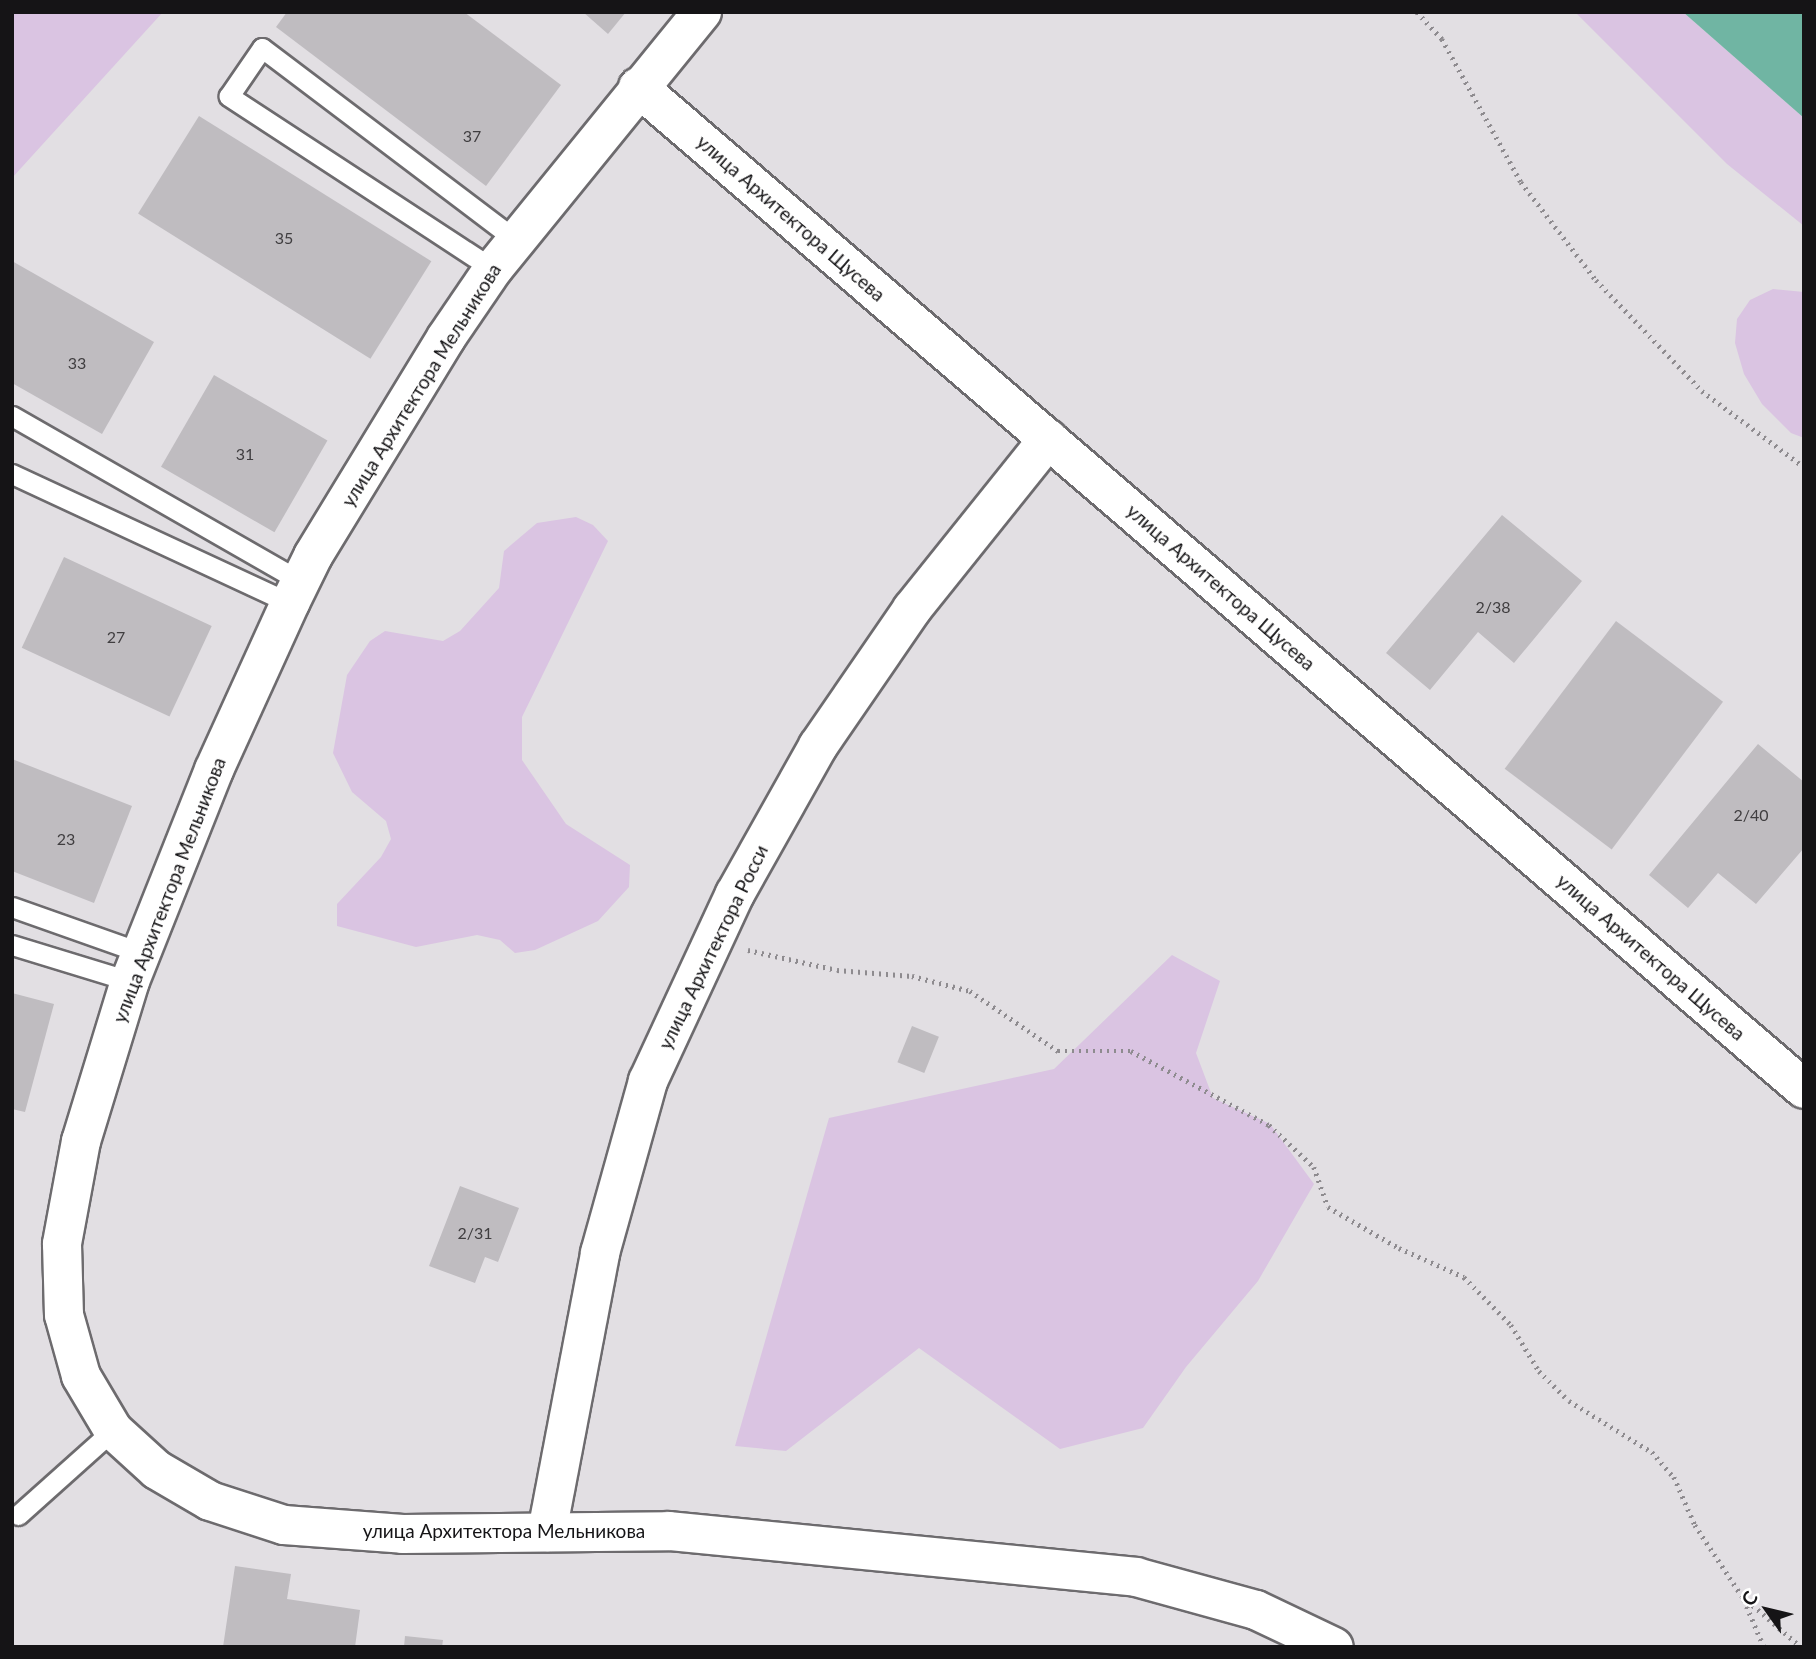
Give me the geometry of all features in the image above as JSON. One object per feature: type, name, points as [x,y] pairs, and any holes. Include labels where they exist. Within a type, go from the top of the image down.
[{"type":"street","name":"улица Архитектора Мельникова","points":[[702,12],[638,87],[493,269],[446,338],[295,592],[214,770],[136,967],[82,1140],[62,1244],[64,1315],[81,1376],[113,1430],[157,1470],[210,1501],[284,1525],[403,1534],[669,1531],[1136,1577],[1256,1610],[1334,1647]]},
{"type":"street","name":"улица Архитектора Щусева","points":[[638,87],[1804,1089]]},
{"type":"street","name":"улица Архитектора Росси","points":[[547,1532],[600,1253],[648,1081],[713,941],[818,746],[912,610],[1048,439]]},
{"type":"lane","points":[[493,269],[229,96],[262,48],[516,240]]},
{"type":"lane","points":[[12,416],[295,592]]},
{"type":"lane","points":[[12,474],[295,592]]},
{"type":"lane","points":[[12,907],[136,967]]},
{"type":"lane","points":[[12,945],[136,967]]},
{"type":"lane","points":[[18,1515],[113,1430]]},
{"type":"path","points":[[1417,12],[1442,39],[1521,182],[1596,280],[1703,391],[1804,467]]},
{"type":"path","points":[[713,941],[837,970],[912,976],[970,991],[1058,1051],[1131,1051],[1269,1125],[1314,1167],[1328,1207],[1399,1248],[1464,1277],[1511,1325],[1539,1371],[1569,1401],[1652,1452],[1674,1477],[1695,1525],[1742,1596],[1764,1647]]},
{"type":"path","points":[[1742,1596],[1801,1647]]},
{"type":"shaded area","points":[[12,12],[163,12],[12,178]]},
{"type":"shaded area","points":[[1575,12],[1683,12],[1804,118],[1804,226],[1727,164]]},
{"type":"shaded area","points":[[1683,12],[1804,12],[1804,118]]},
{"type":"shaded area","points":[[1773,289],[1804,292],[1804,438],[1791,433],[1762,404],[1744,374],[1735,343],[1737,319],[1750,300]]},
{"type":"shaded area","points":[[576,517],[593,525],[608,541],[522,717],[522,760],[566,824],[630,865],[629,887],[598,921],[535,950],[515,953],[500,940],[477,935],[416,947],[337,926],[337,904],[381,857],[391,839],[386,821],[352,792],[333,753],[347,675],[370,641],[385,631],[443,641],[460,631],[499,588],[504,551],[537,523]]},
{"type":"shaded area","points":[[1172,955],[1220,981],[1196,1053],[1213,1098],[1270,1124],[1314,1184],[1258,1281],[1186,1367],[1143,1428],[1060,1449],[919,1348],[786,1451],[735,1446],[829,1118],[1054,1069]]},
{"type":"building","points":[[287,12],[464,12],[561,85],[486,186],[276,27]]},
{"type":"building","points":[[583,12],[626,12],[608,34]]},
{"type":"building","points":[[199,116],[431,261],[370,359],[138,214]]},
{"type":"building","points":[[12,261],[154,342],[102,434],[12,383]]},
{"type":"building","points":[[214,375],[327,440],[274,532],[161,467]]},
{"type":"building","points":[[1502,515],[1582,581],[1514,663],[1478,632],[1430,690],[1386,653]]},
{"type":"building","points":[[64,557],[212,626],[169,717],[22,648]]},
{"type":"building","points":[[1616,621],[1723,702],[1612,849],[1505,769]]},
{"type":"building","points":[[1758,744],[1804,782],[1804,848],[1756,904],[1718,873],[1688,908],[1649,875]]},
{"type":"building","points":[[12,759],[132,806],[94,903],[12,871]]},
{"type":"building","points":[[12,993],[54,1004],[25,1112],[12,1109]]},
{"type":"building","points":[[912,1026],[939,1037],[924,1073],[897,1062]]},
{"type":"building","points":[[460,1186],[519,1208],[498,1262],[485,1257],[475,1283],[429,1266]]},
{"type":"building","points":[[235,1566],[291,1574],[287,1599],[360,1610],[355,1647],[223,1647]]},
{"type":"building","points":[[405,1636],[443,1640],[442,1647],[404,1647]]}]
